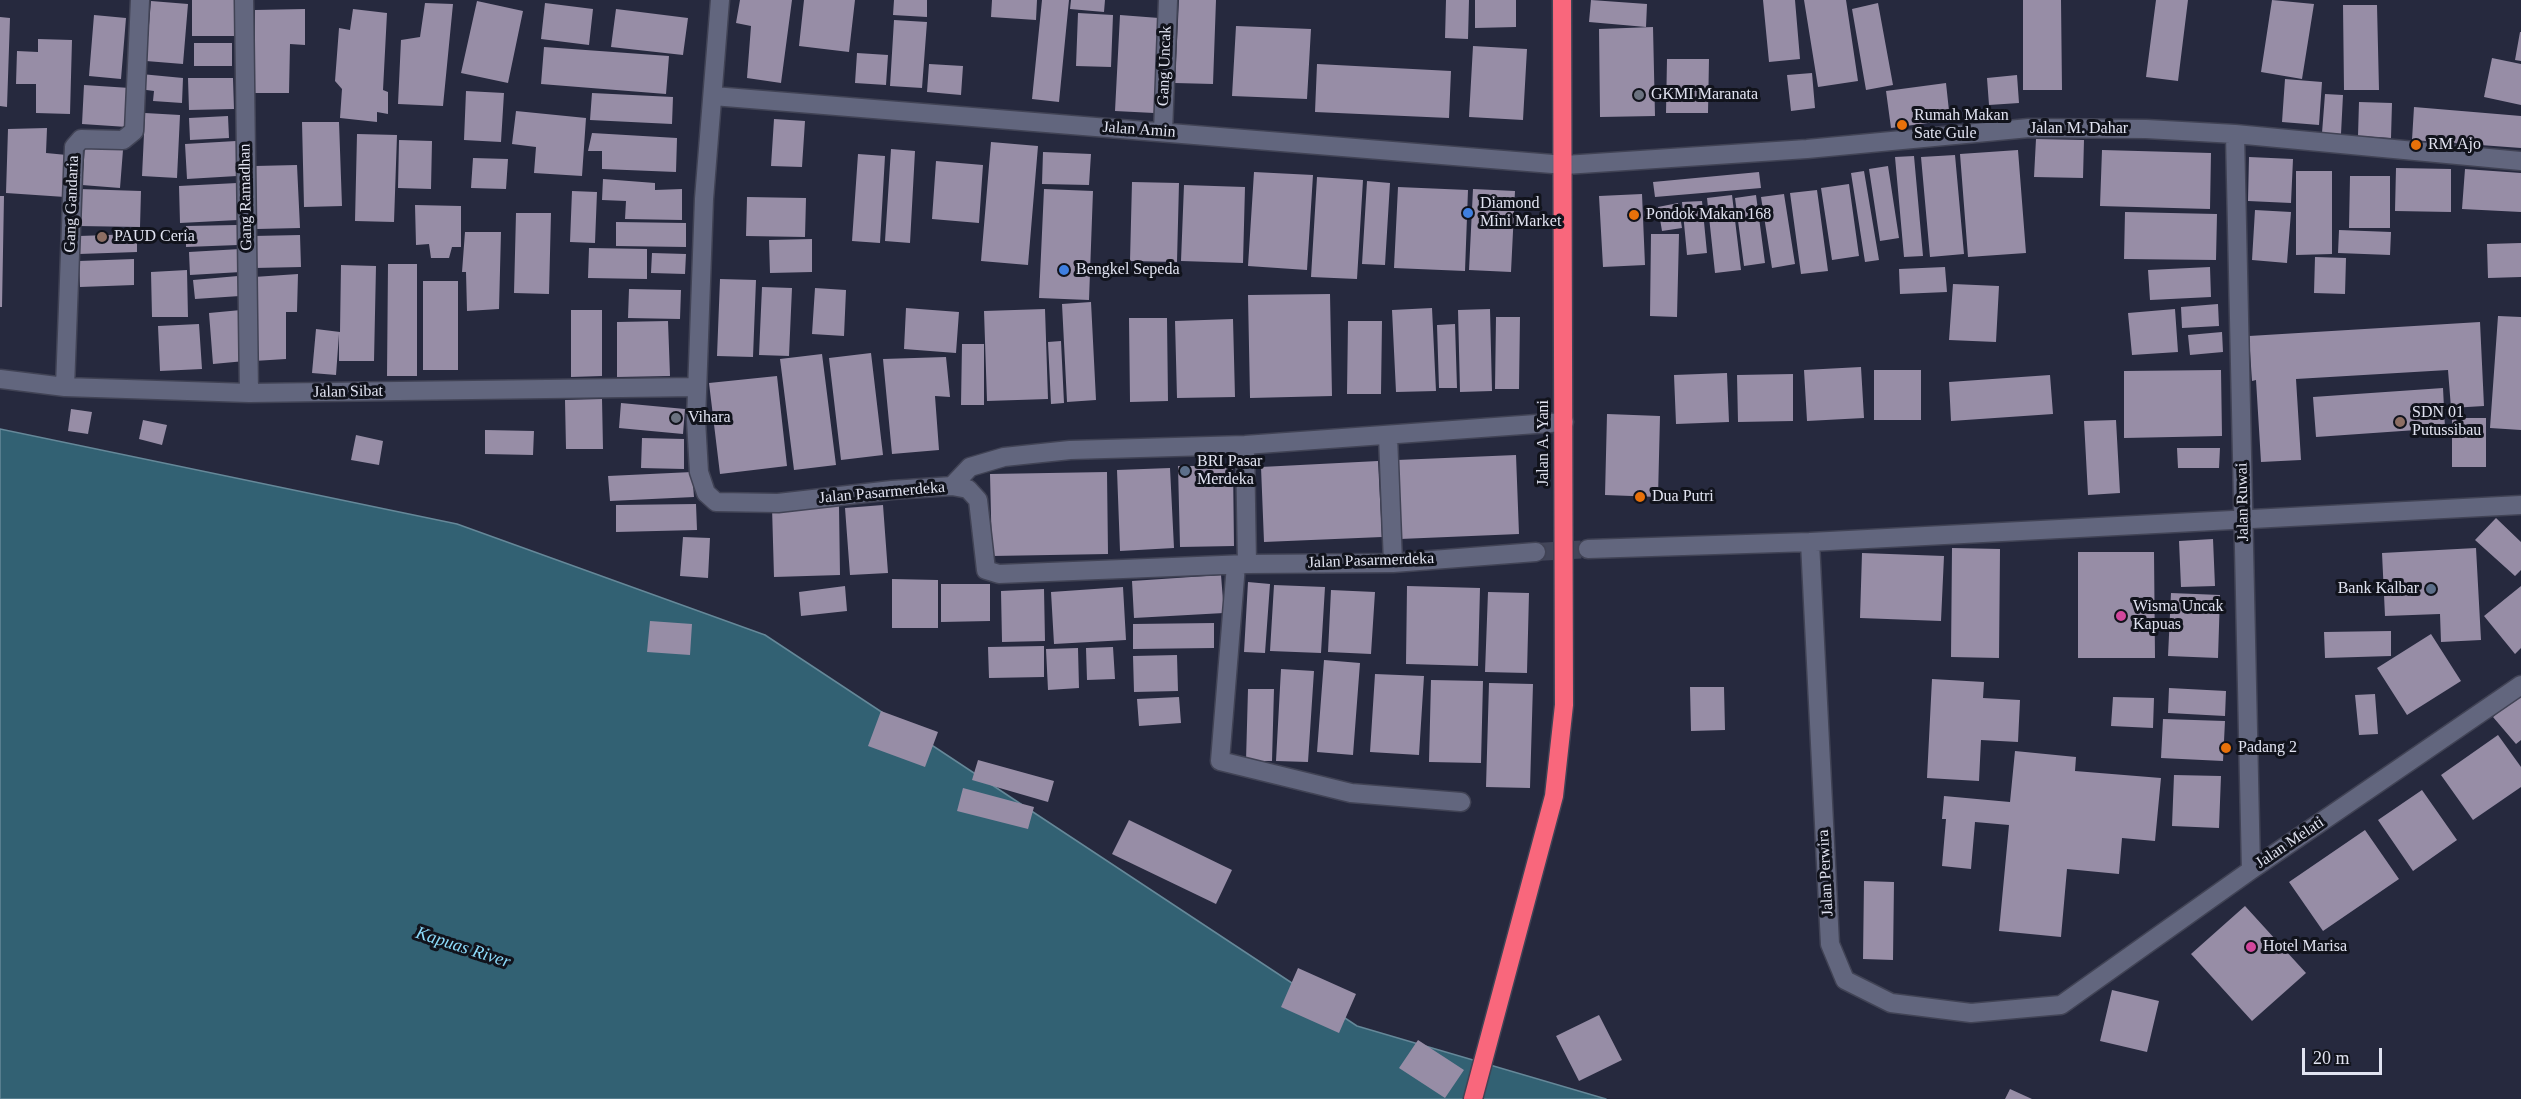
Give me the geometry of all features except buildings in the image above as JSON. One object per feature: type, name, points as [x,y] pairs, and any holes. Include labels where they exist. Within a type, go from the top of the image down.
[{"type":"highway","name":"Jalan A. Yani","points":[[1473,1099],[1554,796],[1564,705],[1565,165],[1562,0]]},
{"type":"street","name":"Gang Gandaria","points":[[64,387],[74,147],[81,139],[123,140],[134,131],[140,0]]},
{"type":"street","name":"Gang Ramadhan","points":[[244,0],[249,393]]},
{"type":"street","name":"Jalan Pasarmerdeka","points":[[720,0],[704,199],[696,387],[699,472],[706,493],[716,502],[778,503],[952,486],[968,489],[978,500],[983,560],[986,570],[999,574],[1242,564],[1393,563],[1536,552]]},
{"type":"street","name":"Gang Uncak","points":[[1163,132],[1168,0]]},
{"type":"street","name":"Jalan Amin","points":[[713,96],[1565,165]]},
{"type":"street","name":"Jalan M. Dahar","points":[[1565,165],[1807,149],[2029,128],[2146,129],[2235,134],[2521,161]]},
{"type":"street","name":"Jalan Ruwai","points":[[2235,134],[2251,870]]},
{"type":"street","name":"Jalan Sibat","points":[[0,379],[64,387],[249,393],[696,387]]},
{"type":"street","points":[[952,486],[970,467],[1004,457],[1070,450],[1245,445],[1564,422]]},
{"type":"street","points":[[1388,436],[1393,563]]},
{"type":"street","points":[[1245,445],[1242,564],[1220,761],[1351,793],[1461,802]]},
{"type":"street","points":[[1588,549],[1810,542],[2521,505]]},
{"type":"street","name":"Jalan Perwira","points":[[1810,542],[1830,944],[1845,980],[1891,1003],[1971,1012],[2061,1005]]},
{"type":"street","name":"Jalan Melati","points":[[2061,1005],[2251,870],[2521,685]]},
{"type":"water","name":"Kapuas River","points":[[0,429],[457,524],[765,635],[1357,1026],[1606,1099],[0,1099]]},
{"type":"tunnel","points":[[1536,552],[1588,549]]},
{"type":"place","name":"GKMI Maranata","points":[[1639,95]]},
{"type":"place","name":"Rumah Makan Sate Gule","points":[[1902,125]]},
{"type":"place","name":"RM Ajo","points":[[2416,145]]},
{"type":"place","name":"Diamond Mini Market","points":[[1468,213]]},
{"type":"place","name":"Pondok Makan 168","points":[[1634,215]]},
{"type":"place","name":"PAUD Ceria","points":[[102,237]]},
{"type":"place","name":"Bengkel Sepeda","points":[[1064,270]]},
{"type":"place","name":"Vihara","points":[[676,418]]},
{"type":"place","name":"SDN 01 Putussibau","points":[[2400,422]]},
{"type":"place","name":"BRI Pasar Merdeka","points":[[1185,471]]},
{"type":"place","name":"Dua Putri","points":[[1640,497]]},
{"type":"place","name":"Bank Kalbar","points":[[2431,589]]},
{"type":"place","name":"Wisma Uncak Kapuas","points":[[2121,616]]},
{"type":"place","name":"Padang 2","points":[[2226,748]]},
{"type":"place","name":"Hotel Marisa","points":[[2251,947]]}]
